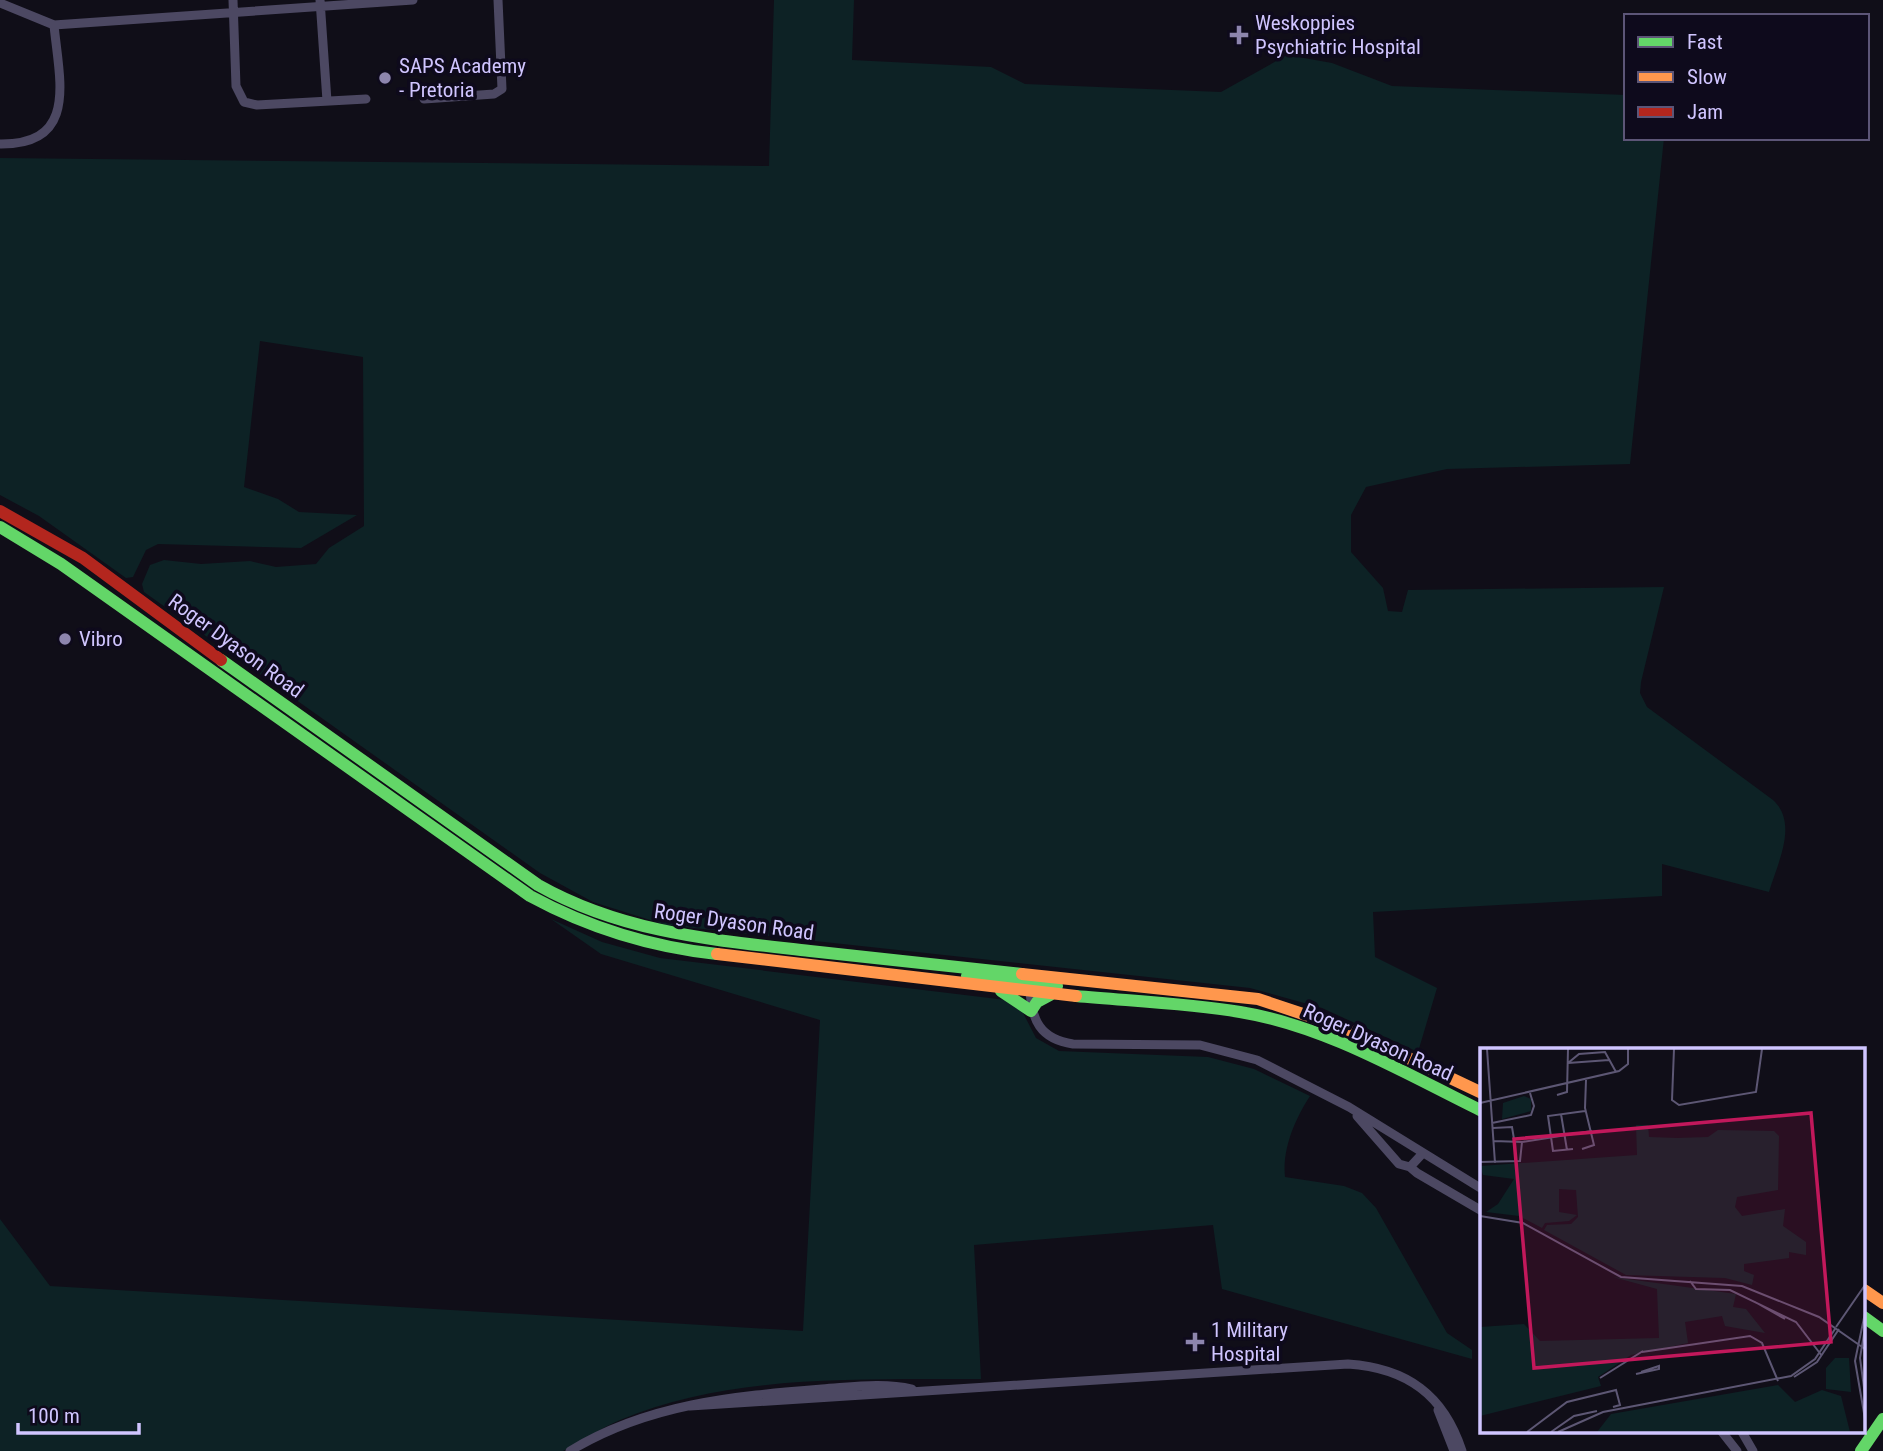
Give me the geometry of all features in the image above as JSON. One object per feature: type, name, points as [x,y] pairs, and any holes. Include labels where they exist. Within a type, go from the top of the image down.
[{"type":"main road","name":"Roger Dyason Road","points":[[0,511],[83,558],[538,884],[594,913],[683,937],[1162,986],[1258,999],[1313,1013],[1480,1092]]},
{"type":"main road","name":"Roger Dyason Road","points":[[0,527],[61,564],[403,808],[541,902],[576,920],[640,942],[680,950],[995,988],[1030,988],[1061,994],[1157,1002],[1275,1019],[1354,1048],[1480,1110]]},
{"type":"main road","points":[[403,808],[412,796]]},
{"type":"main road","points":[[823,953],[879,966],[1030,988],[1110,989],[1162,986]]},
{"type":"main road","points":[[995,988],[1031,1011],[1040,999],[1061,994]]},
{"type":"main road","points":[[1866,1291],[1883,1303]]},
{"type":"main road","points":[[1866,1318],[1883,1331]]},
{"type":"main road","points":[[1861,1451],[1883,1419]]},
{"type":"street","points":[[233,0],[236,86],[241,100],[257,105],[366,99]]},
{"type":"street","points":[[0,2],[54,25],[320,3],[410,0]]},
{"type":"street","points":[[424,99],[494,94],[502,89],[498,0]]},
{"type":"street","points":[[320,3],[327,102]]},
{"type":"street","points":[[0,144],[18,145],[36,139],[57,115],[60,92],[54,25]]},
{"type":"street","points":[[1030,988],[1031,1011],[1042,1031],[1061,1042],[1218,1048],[1267,1064],[1349,1107],[1480,1188]]},
{"type":"street","points":[[1349,1107],[1399,1164],[1410,1167],[1425,1180],[1480,1210]]},
{"type":"street","points":[[1410,1167],[1423,1153]]},
{"type":"street","points":[[570,1451],[625,1423],[727,1397],[874,1385],[905,1387],[920,1392],[1348,1363],[1393,1373],[1436,1399],[1449,1417],[1462,1451]]},
{"type":"street","points":[[1425,1391],[1444,1422],[1454,1451]]},
{"type":"street","points":[[1724,1434],[1737,1451]]},
{"type":"street","points":[[1743,1434],[1753,1451]]},
{"type":"green space","points":[[774,0],[854,0],[852,60],[991,67],[1025,84],[1221,92],[1287,55],[1332,63],[1392,86],[1624,95],[1624,140],[1664,140],[1630,464],[1447,469],[1366,487],[1351,515],[1351,552],[1383,588],[1388,611],[1402,612],[1408,590],[1664,587],[1640,693],[1647,707],[1773,800],[1781,810],[1784,844],[1769,892],[1662,864],[1662,896],[1373,912],[1375,957],[1437,988],[1418,1052],[1322,1008],[1250,988],[666,925],[593,902],[540,873],[144,592],[142,584],[150,565],[164,560],[201,564],[250,561],[276,567],[316,564],[329,548],[364,526],[363,357],[260,341],[244,487],[278,499],[299,512],[357,515],[301,548],[158,544],[146,550],[133,577],[126,578],[39,516],[0,495],[0,158],[769,166]]},
{"type":"green space","points":[[551,919],[602,942],[660,958],[1006,1000],[1021,1009],[1036,1038],[1059,1051],[1208,1057],[1254,1069],[1310,1096],[1291,1135],[1285,1177],[1344,1186],[1362,1193],[1376,1208],[1447,1333],[1472,1350],[1472,1359],[1222,1289],[1213,1225],[974,1245],[981,1379],[798,1382],[707,1394],[620,1420],[563,1451],[0,1451],[0,1219],[50,1286],[803,1331],[820,1020],[601,954]]},
{"type":"traffic: fast","points":[[0,527],[61,564],[530,896],[598,927],[644,941],[717,954]]},
{"type":"traffic: fast","points":[[221,660],[538,885],[603,914],[704,938],[1022,974]]},
{"type":"traffic: fast","points":[[967,976],[1057,986]]},
{"type":"traffic: fast","points":[[1001,991],[1031,1011],[1037,1002],[1050,995]]},
{"type":"traffic: fast","points":[[1076,996],[1199,1006],[1272,1019],[1303,1028],[1365,1053],[1480,1110]]},
{"type":"traffic: fast","points":[[1866,1318],[1883,1331]]},
{"type":"traffic: fast","points":[[1861,1451],[1883,1419]]},
{"type":"traffic: slow","points":[[717,954],[1076,996]]},
{"type":"traffic: slow","points":[[1022,974],[1258,999],[1345,1028],[1480,1092]]},
{"type":"traffic: slow","points":[[1866,1291],[1883,1303]]},
{"type":"traffic: jam","points":[[0,511],[83,558],[221,660]]},
{"type":"place","name":"Weskoppies Psychiatric Hospital","points":[[1239,35]]},
{"type":"place","name":"SAPS Academy - Pretoria","points":[[385,78]]},
{"type":"place","name":"Vibro","points":[[65,639]]},
{"type":"place","name":"1 Military Hospital","points":[[1195,1342]]}]
